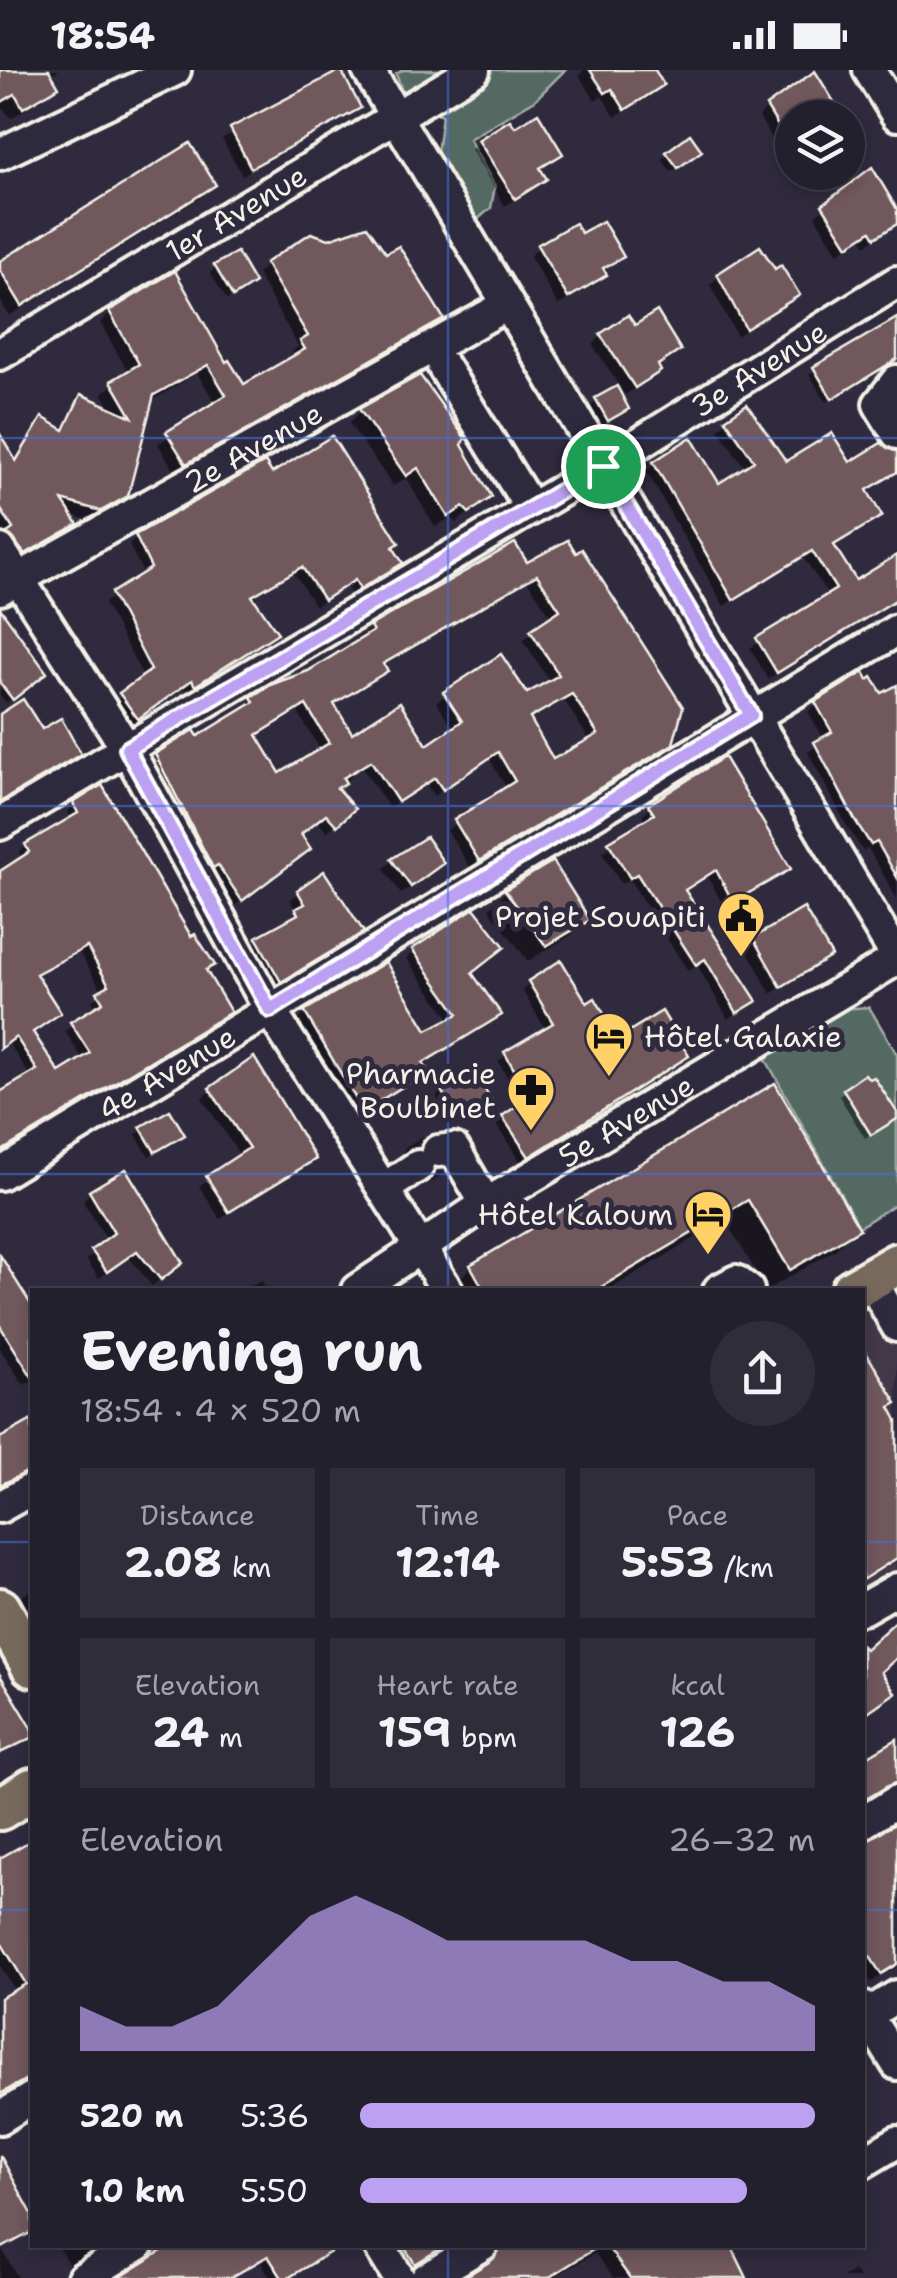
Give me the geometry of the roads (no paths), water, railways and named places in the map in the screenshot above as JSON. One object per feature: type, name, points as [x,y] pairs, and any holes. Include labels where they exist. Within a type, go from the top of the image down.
[{"type":"main road","points":[[0,1609],[30,1662]]},
{"type":"main road","points":[[0,1809],[30,1790]]},
{"type":"street","points":[[0,154],[175,70]]},
{"type":"street","points":[[368,70],[897,958]]},
{"type":"street","name":"1er Avenue","points":[[0,354],[474,70]]},
{"type":"street","points":[[868,70],[897,115]]},
{"type":"street","name":"3e Avenue","points":[[0,824],[603,466],[897,282]]},
{"type":"street","name":"2e Avenue","points":[[9,584],[506,305]]},
{"type":"street","points":[[443,366],[531,508]]},
{"type":"street","points":[[897,381],[879,404],[897,433]]},
{"type":"street","points":[[0,550],[9,584],[127,749],[270,1010],[447,1288]]},
{"type":"street","name":"4e Avenue","points":[[0,1174],[751,715],[897,630]]},
{"type":"street","name":"5e Avenue","points":[[360,1288],[486,1204],[897,958]]},
{"type":"street","points":[[386,1188],[428,1158],[454,1149],[486,1204]]},
{"type":"street","points":[[873,1278],[897,1326]]},
{"type":"street","points":[[723,1288],[736,1281],[745,1288]]},
{"type":"street","points":[[0,1508],[30,1490]]},
{"type":"street","points":[[865,1607],[897,1589]]},
{"type":"street","points":[[865,1821],[897,1801]]},
{"type":"street","points":[[865,2012],[897,1996]]},
{"type":"street","points":[[865,2015],[897,2064]]},
{"type":"street","points":[[0,2118],[30,2099]]},
{"type":"street","points":[[865,2161],[897,2142]]},
{"type":"street","points":[[83,2278],[133,2248]]},
{"type":"street","points":[[381,2248],[399,2278]]},
{"type":"street","points":[[426,2278],[477,2248]]},
{"type":"place","name":"Projet Souapiti","points":[[741,958]]},
{"type":"place","name":"Hôtel Galaxie","points":[[609,1078]]},
{"type":"place","name":"Pharmacie Boulbinet","points":[[531,1132]]},
{"type":"place","name":"Hôtel Kaloum","points":[[708,1256]]}]
